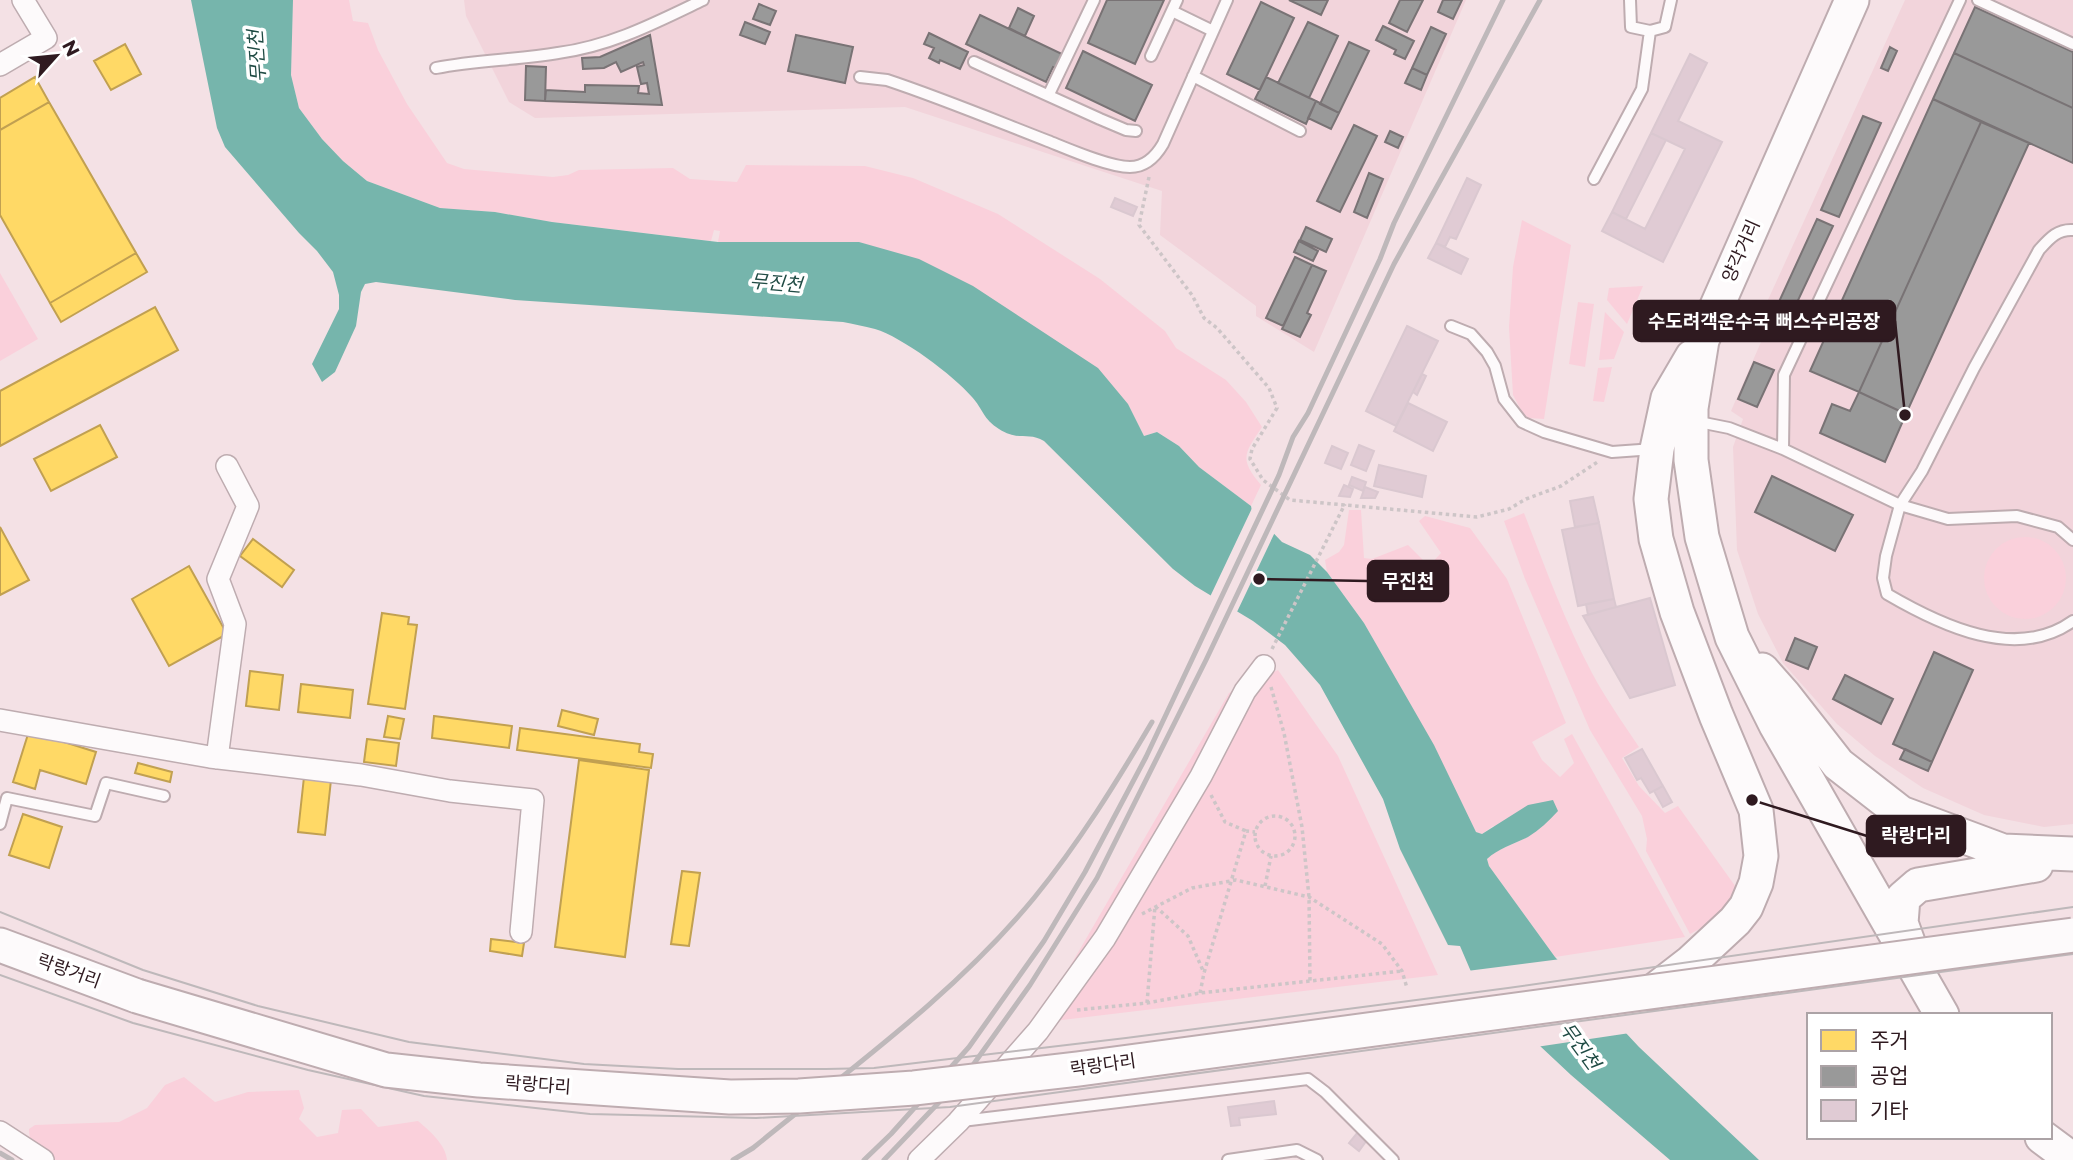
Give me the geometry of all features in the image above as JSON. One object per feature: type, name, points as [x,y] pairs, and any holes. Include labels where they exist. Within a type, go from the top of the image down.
[{"type":"main road","name":"양각거리","points":[[1852,0],[1702,340],[1691,421],[1691,460],[1702,537],[1732,637],[1776,725],[1924,986]]},
{"type":"main road","points":[[1651,993],[1691,962],[1735,921],[1746,907],[1756,883],[1761,856],[1756,810],[1677,612],[1656,539],[1651,499],[1656,456],[1668,398],[1702,340]]},
{"type":"main road","points":[[1732,637],[1784,695],[1838,764],[1901,813],[2003,851],[2073,857]]},
{"type":"main road","points":[[1941,1013],[1924,986],[1900,923],[1903,898],[1918,885],[2073,857]]},
{"type":"main road","name":"락랑다리","points":[[137,996],[386,1070],[479,1080],[730,1097],[799,1096],[914,1088],[1078,1069],[2073,935]]},
{"type":"main road","name":"락랑거리","points":[[0,945],[137,996]]},
{"type":"main road","points":[[2045,1139],[2073,1160]]},
{"type":"street","points":[[0,65],[46,38],[23,0]]},
{"type":"street","points":[[217,758],[234,624],[218,579],[248,506],[227,466]]},
{"type":"street","points":[[919,1160],[958,1122],[1053,1012],[1105,938],[1201,776],[1245,691],[1263,668]]},
{"type":"street","points":[[0,720],[217,758],[361,775],[450,791],[533,800],[521,932]]},
{"type":"street","points":[[0,1132],[43,1160]]},
{"type":"lane","points":[[436,68],[469,61],[559,53],[623,38],[703,0]]},
{"type":"lane","points":[[1049,94],[1094,0]]},
{"type":"lane","points":[[860,77],[887,80],[1115,165],[1131,167],[1156,156],[1163,144],[1227,0]]},
{"type":"lane","points":[[1630,0],[1631,27],[1650,31],[1665,27],[1671,0]]},
{"type":"lane","points":[[1783,449],[1784,375],[1959,0]]},
{"type":"lane","points":[[1978,0],[2073,44]]},
{"type":"lane","points":[[1151,56],[1174,5],[1213,31]]},
{"type":"lane","points":[[1594,178],[1642,89],[1650,31]]},
{"type":"lane","points":[[974,62],[1100,119],[1126,130],[1136,131]]},
{"type":"lane","points":[[1193,76],[1300,131]]},
{"type":"lane","points":[[2073,230],[2053,235],[2039,250],[1974,368],[1922,471],[1900,505],[1883,578],[1887,594],[1921,614],[1992,638],[2032,638],[2060,630],[2073,621]]},
{"type":"lane","points":[[1451,326],[1471,334],[1487,352],[1495,366],[1504,399],[1522,422],[1544,432],[1612,452],[1656,456]]},
{"type":"lane","points":[[1691,421],[1729,428],[1783,449],[1900,505],[1948,519],[2017,516],[2058,527],[2073,540]]},
{"type":"lane","points":[[0,824],[7,798],[95,816],[106,783],[164,796]]},
{"type":"lane","points":[[958,1122],[1308,1079],[1325,1092],[1393,1160]]},
{"type":"lane","points":[[1228,1160],[1297,1150],[1317,1160]]},
{"type":"path","points":[[1144,163],[1150,181],[1139,225],[1192,295],[1204,318],[1217,328],[1251,366],[1275,400],[1277,408],[1252,449],[1250,459],[1263,480],[1290,500],[1477,517],[1509,509],[1526,499],[1561,486],[1612,452]]},
{"type":"path","points":[[1310,981],[1309,897],[1302,827],[1284,733],[1273,692],[1263,668],[1344,506]]},
{"type":"path","points":[[1201,776],[1225,822],[1255,832]]},
{"type":"path","points":[[1275,816],[1288,821],[1295,833],[1292,846],[1282,855],[1271,856],[1257,846],[1255,832],[1262,820],[1275,816]]},
{"type":"path","points":[[1200,993],[1246,831]]},
{"type":"path","points":[[1265,886],[1271,856]]},
{"type":"path","points":[[1105,938],[1154,906],[1192,888],[1233,881],[1265,886],[1309,897],[1382,944],[1402,971],[1407,988]]},
{"type":"path","points":[[1154,906],[1188,936],[1204,973]]},
{"type":"path","points":[[1147,1003],[1154,906]]},
{"type":"path","points":[[1053,1012],[1402,971]]},
{"type":"shaded area","points":[[293,0],[349,0],[353,21],[368,23],[378,50],[407,104],[447,163],[464,169],[553,177],[579,170],[673,168],[690,179],[737,182],[746,165],[865,166],[913,178],[998,214],[1100,279],[1165,331],[1176,348],[1226,380],[1246,402],[1262,427],[1246,456],[1249,469],[1261,485],[1251,506],[1199,467],[1179,446],[1157,432],[1144,436],[1128,404],[859,242],[718,242],[720,231],[714,230],[711,241],[552,222],[495,212],[440,208],[367,181],[322,139],[299,108],[291,75]]},
{"type":"shaded area","points":[[464,0],[1466,0],[1314,352],[1256,316],[1256,306],[1160,235],[1162,191],[905,107],[535,118],[509,102],[466,16]]},
{"type":"shaded area","points":[[1905,0],[2073,0],[2073,824],[2044,827],[1984,815],[1923,788],[1875,756],[1837,724],[1783,663],[1758,614],[1737,550],[1733,447],[1743,419],[1731,411],[1761,342],[1747,335],[1763,300],[1767,302]]},
{"type":"shaded area","points":[[1522,220],[1571,245],[1544,419],[1528,418],[1513,395],[1509,327],[1513,267]]},
{"type":"shaded area","points":[[0,273],[38,339],[0,361]]},
{"type":"shaded area","points":[[1643,286],[1627,324],[1607,300],[1609,288]]},
{"type":"shaded area","points":[[1578,302],[1594,304],[1585,367],[1569,364]]},
{"type":"shaded area","points":[[1605,312],[1624,332],[1614,359],[1599,360]]},
{"type":"shaded area","points":[[1612,367],[1604,402],[1593,401],[1598,368]]},
{"type":"shaded area","points":[[1349,510],[1361,510],[1364,558],[1372,559],[1408,545],[1429,566],[1441,553],[1419,521],[1425,516],[1470,528],[1507,579],[1566,723],[1532,742],[1542,760],[1560,777],[1574,763],[1564,739],[1572,734],[1685,937],[1555,957],[1489,866],[1487,859],[1495,852],[1528,837],[1493,826],[1482,834],[1476,832],[1433,745],[1364,623],[1327,572],[1325,560],[1339,552],[1344,545]]},
{"type":"shaded area","points":[[1524,513],[1582,654],[1639,747],[1622,758],[1639,786],[1665,813],[1678,806],[1738,890],[1716,920],[1690,934],[1646,851],[1647,839],[1642,816],[1590,730],[1525,579],[1504,521]]},
{"type":"shaded area","points":[[2025,537],[2041,540],[2054,549],[2063,562],[2066,578],[2063,594],[2054,607],[2041,616],[2025,619],[2009,616],[1996,607],[1987,594],[1984,578],[1987,562],[1996,549],[2009,540]]},
{"type":"shaded area","points":[[1278,670],[1338,756],[1438,975],[1037,1023],[1229,693]]},
{"type":"shaded area","points":[[184,1077],[215,1102],[248,1092],[299,1090],[304,1108],[299,1119],[317,1137],[338,1133],[342,1110],[361,1109],[378,1127],[418,1121],[440,1143],[447,1160],[56,1160],[37,1148],[29,1135],[29,1129],[35,1125],[119,1122],[147,1108],[165,1085]]},
{"type":"water","name":"무진천","points":[[191,0],[293,0],[291,75],[299,108],[322,139],[367,181],[440,208],[495,212],[552,222],[718,242],[859,242],[919,259],[973,286],[1098,368],[1128,404],[1144,436],[1157,432],[1179,446],[1199,467],[1251,506],[1252,511],[1282,542],[1310,555],[1327,572],[1364,623],[1434,745],[1476,832],[1482,834],[1528,805],[1553,800],[1558,811],[1555,815],[1528,837],[1492,855],[1487,859],[1489,866],[1555,957],[1639,1047],[1759,1160],[1670,1160],[1571,1075],[1478,988],[1460,946],[1448,945],[1400,849],[1383,799],[1320,685],[1285,645],[1173,569],[1044,441],[1012,435],[999,429],[953,378],[899,340],[875,329],[843,322],[515,300],[376,282],[365,284],[361,292],[356,326],[335,372],[322,382],[312,364],[339,309],[339,295],[333,272],[225,147],[217,128]]},
{"type":"pier","points":[[1254,504],[1255,510],[1276,530],[1236,614],[1209,599]]},
{"type":"pier","points":[[1561,959],[1630,1033],[1536,1047],[1475,990],[1467,971]]},
{"type":"building: 주거","points":[[125,44],[141,74],[111,90],[94,61]]},
{"type":"building: 주거","points":[[35,77],[49,102],[0,130],[0,98]]},
{"type":"building: 주거","points":[[49,102],[136,253],[50,303],[0,215],[0,130]]},
{"type":"building: 주거","points":[[136,253],[147,272],[61,322],[50,303]]},
{"type":"building: 주거","points":[[155,307],[178,350],[0,446],[0,391]]},
{"type":"building: 주거","points":[[100,425],[117,457],[51,491],[34,459]]},
{"type":"building: 주거","points":[[0,527],[29,580],[0,595]]},
{"type":"building: 주거","points":[[253,539],[294,570],[282,587],[240,556]]},
{"type":"building: 주거","points":[[189,566],[227,634],[169,666],[132,599]]},
{"type":"building: 주거","points":[[382,613],[409,617],[408,624],[417,625],[405,709],[368,704]]},
{"type":"building: 주거","points":[[250,671],[283,675],[279,710],[246,706]]},
{"type":"building: 주거","points":[[301,684],[353,690],[350,718],[298,712]]},
{"type":"building: 주거","points":[[562,710],[598,719],[594,735],[558,726]]},
{"type":"building: 주거","points":[[388,716],[404,719],[400,739],[384,737]]},
{"type":"building: 주거","points":[[434,716],[512,726],[509,748],[432,738]]},
{"type":"building: 주거","points":[[520,728],[640,744],[639,752],[653,754],[651,768],[517,750]]},
{"type":"building: 주거","points":[[29,731],[96,752],[86,784],[40,770],[35,789],[13,782]]},
{"type":"building: 주거","points":[[367,739],[399,743],[396,766],[364,762]]},
{"type":"building: 주거","points":[[579,760],[649,770],[625,957],[555,947]]},
{"type":"building: 주거","points":[[138,763],[172,772],[170,782],[135,773]]},
{"type":"building: 주거","points":[[304,777],[331,780],[325,835],[298,832]]},
{"type":"building: 주거","points":[[23,814],[62,827],[49,868],[9,855]]},
{"type":"building: 주거","points":[[682,871],[700,873],[689,946],[671,944]]},
{"type":"building: 주거","points":[[491,939],[524,943],[522,956],[490,951]]},
{"type":"building: 공업","points":[[1107,0],[1164,0],[1135,64],[1088,43]]},
{"type":"building: 공업","points":[[1289,0],[1328,0],[1321,15]]},
{"type":"building: 공업","points":[[1400,0],[1423,0],[1407,32],[1389,23]]},
{"type":"building: 공업","points":[[1443,0],[1462,0],[1453,19],[1438,12]]},
{"type":"building: 공업","points":[[1261,2],[1294,18],[1260,90],[1227,74]]},
{"type":"building: 공업","points":[[759,4],[776,11],[770,25],[753,19]]},
{"type":"building: 공업","points":[[1975,7],[2073,52],[2073,108],[1954,53]]},
{"type":"building: 공업","points":[[1018,8],[1034,16],[1025,36],[1009,28]]},
{"type":"building: 공업","points":[[980,15],[1064,55],[1058,69],[1053,67],[1046,82],[966,44]]},
{"type":"building: 공업","points":[[745,22],[770,32],[765,44],[740,35]]},
{"type":"building: 공업","points":[[1308,22],[1338,36],[1309,98],[1278,83]]},
{"type":"building: 공업","points":[[1383,26],[1414,41],[1405,59],[1394,54],[1396,50],[1376,40]]},
{"type":"building: 공업","points":[[1431,27],[1446,34],[1427,75],[1412,68]]},
{"type":"building: 공업","points":[[929,33],[968,52],[960,69],[929,58],[934,48],[924,44]]},
{"type":"building: 공업","points":[[650,35],[662,105],[545,101],[546,90],[585,92],[585,85],[639,86],[638,93],[649,94],[647,83],[641,84],[637,67],[644,65],[643,62],[621,72],[616,62],[604,68],[583,69],[582,58],[600,57]]},
{"type":"building: 공업","points":[[796,35],[853,47],[845,83],[788,71]]},
{"type":"building: 공업","points":[[1349,42],[1369,51],[1339,113],[1320,104]]},
{"type":"building: 공업","points":[[1890,47],[1897,51],[1888,71],[1881,68]]},
{"type":"building: 공업","points":[[1083,51],[1152,85],[1135,121],[1066,88]]},
{"type":"building: 공업","points":[[1954,53],[2073,108],[2073,163],[1933,99]]},
{"type":"building: 공업","points":[[526,66],[546,67],[545,101],[525,100]]},
{"type":"building: 공업","points":[[1412,68],[1427,75],[1421,90],[1405,83]]},
{"type":"building: 공업","points":[[1266,77],[1316,101],[1306,124],[1255,99]]},
{"type":"building: 공업","points":[[1933,99],[1981,122],[1859,392],[1810,371]]},
{"type":"building: 공업","points":[[1316,101],[1339,113],[1331,129],[1308,118]]},
{"type":"building: 공업","points":[[1863,116],[1881,123],[1839,217],[1821,210]]},
{"type":"building: 공업","points":[[1981,122],[2029,143],[1906,414],[1859,392]]},
{"type":"building: 공업","points":[[1354,125],[1377,136],[1340,212],[1317,201]]},
{"type":"building: 공업","points":[[1390,131],[1403,137],[1398,148],[1385,142]]},
{"type":"building: 공업","points":[[1369,173],[1383,179],[1367,218],[1354,212]]},
{"type":"building: 공업","points":[[1817,219],[1833,226],[1793,311],[1778,304]]},
{"type":"building: 공업","points":[[1306,227],[1332,239],[1326,252],[1300,240]]},
{"type":"building: 공업","points":[[1299,241],[1318,251],[1313,261],[1294,252]]},
{"type":"building: 공업","points":[[1295,257],[1312,265],[1283,326],[1266,318]]},
{"type":"building: 공업","points":[[1312,265],[1326,271],[1307,313],[1311,315],[1300,337],[1282,329]]},
{"type":"building: 공업","points":[[1754,362],[1774,370],[1757,407],[1738,399]]},
{"type":"building: 공업","points":[[1859,392],[1906,414],[1885,462],[1820,433],[1832,404],[1850,411]]},
{"type":"building: 공업","points":[[1772,476],[1853,515],[1835,551],[1755,512]]},
{"type":"building: 공업","points":[[1795,638],[1817,647],[1808,669],[1786,660]]},
{"type":"building: 공업","points":[[1934,652],[1973,670],[1932,762],[1893,744]]},
{"type":"building: 공업","points":[[1845,675],[1893,699],[1881,724],[1833,699]]},
{"type":"building: 공업","points":[[1905,749],[1932,762],[1928,771],[1900,759]]},
{"type":"building: 기타","points":[[1690,54],[1707,63],[1678,121],[1722,142],[1663,262],[1602,231],[1612,212],[1645,229],[1685,149],[1651,133]]},
{"type":"building: 기타","points":[[1651,133],[1666,140],[1626,219],[1612,212]]},
{"type":"building: 기타","points":[[1467,178],[1481,185],[1456,239],[1450,237],[1445,247],[1436,243]]},
{"type":"building: 기타","points":[[1115,198],[1137,207],[1133,216],[1111,207]]},
{"type":"building: 기타","points":[[1436,243],[1468,259],[1461,274],[1428,258]]},
{"type":"building: 기타","points":[[1407,326],[1438,341],[1396,426],[1366,411]]},
{"type":"building: 기타","points":[[1422,374],[1426,376],[1417,395],[1413,392]]},
{"type":"building: 기타","points":[[1408,403],[1447,422],[1433,451],[1394,431]]},
{"type":"building: 기타","points":[[1359,445],[1374,451],[1366,471],[1351,465]]},
{"type":"building: 기타","points":[[1332,446],[1348,453],[1341,469],[1325,463]]},
{"type":"building: 기타","points":[[1379,465],[1426,476],[1422,497],[1374,486]]},
{"type":"building: 기타","points":[[1352,477],[1366,482],[1363,491],[1349,485]]},
{"type":"building: 기타","points":[[1344,485],[1353,489],[1350,497],[1339,496]]},
{"type":"building: 기타","points":[[1365,487],[1378,492],[1375,498],[1361,498]]},
{"type":"building: 기타","points":[[1593,497],[1599,523],[1575,527],[1570,501]]},
{"type":"building: 기타","points":[[1599,523],[1614,599],[1578,606],[1562,530]]},
{"type":"building: 기타","points":[[1650,598],[1675,685],[1630,698],[1583,616]]},
{"type":"building: 기타","points":[[1614,599],[1616,607],[1588,615],[1586,604]]},
{"type":"building: 기타","points":[[1642,749],[1663,786],[1650,793],[1641,778],[1637,780],[1625,758]]},
{"type":"building: 기타","points":[[1663,786],[1672,802],[1663,807],[1654,791]]},
{"type":"building: 기타","points":[[1274,1101],[1276,1114],[1239,1118],[1240,1125],[1231,1126],[1228,1107]]},
{"type":"building: 기타","points":[[1358,1132],[1367,1140],[1359,1151],[1349,1143]]},
{"type":"tram line","points":[[0,912],[143,970],[258,1006],[409,1042],[584,1064],[678,1069],[826,1069],[874,1068],[1126,1038],[1508,988],[2073,907]]},
{"type":"tram line","points":[[0,975],[133,1023],[308,1070],[424,1096],[590,1114],[756,1118],[950,1107],[2073,954]]},
{"type":"railway","points":[[864,1160],[969,1047],[1044,941],[1085,872],[1146,757],[1279,475],[1293,437],[1308,413],[1394,223],[1503,0]]},
{"type":"railway","points":[[884,1160],[968,1072],[1030,985],[1097,878],[1206,660],[1394,264],[1540,0]]},
{"type":"railway","points":[[733,1160],[753,1148],[900,1030],[970,967],[1003,933],[1034,898],[1082,834],[1152,722]]},
{"type":"railway","points":[[0,1153],[12,1160]]},
{"type":"place","name":"수도려객운수국 뻐스수리공장","points":[[1905,415]]},
{"type":"place","name":"무진천","points":[[1259,579]]},
{"type":"place","name":"락랑다리","points":[[1752,800]]}]
